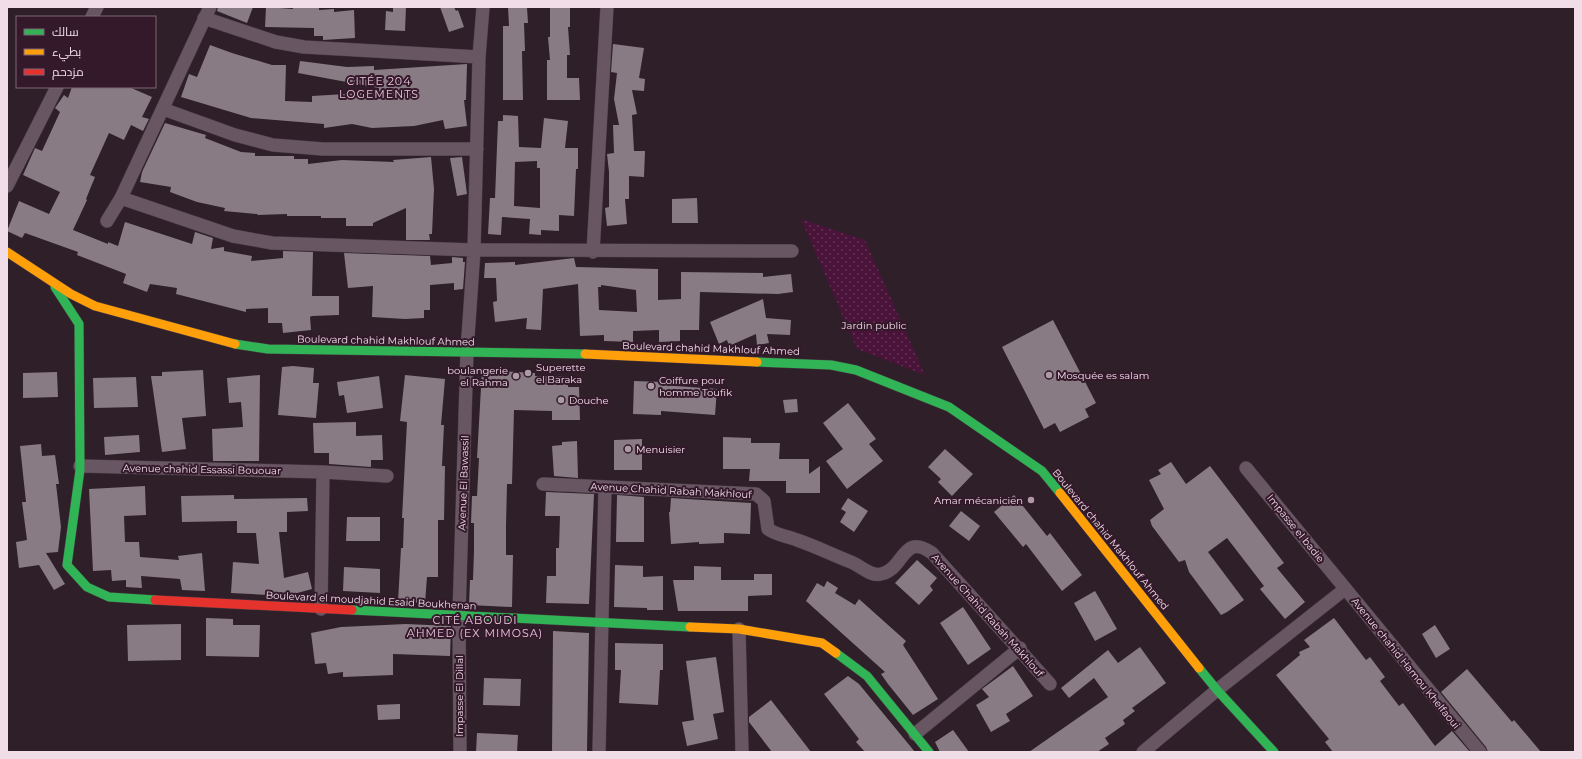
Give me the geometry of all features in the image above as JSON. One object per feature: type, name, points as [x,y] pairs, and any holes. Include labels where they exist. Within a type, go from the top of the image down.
[{"type":"main road","name":"Boulevard chahid Makhlouf Ahmed","points":[[7,252],[52,282],[95,306],[225,343],[268,349],[587,354],[831,366],[856,370],[949,407],[1042,471],[1217,690],[1274,752]]},
{"type":"main road","name":"Boulevard el moudjahid Esaid Boukhenan","points":[[52,282],[80,324],[80,466],[67,565],[87,587],[109,597],[321,609],[739,629],[822,643],[867,676],[929,752]]},
{"type":"street","points":[[92,16],[97,7]]},
{"type":"street","name":"Avenue El Bawassil","points":[[459,615],[467,351],[474,250],[479,57],[482,7]]},
{"type":"street","points":[[593,252],[607,7]]},
{"type":"street","points":[[107,221],[120,198],[163,109],[207,12],[276,42],[304,47],[479,57]]},
{"type":"street","points":[[7,186],[56,88]]},
{"type":"street","points":[[163,109],[235,135],[273,145],[323,149],[477,149]]},
{"type":"street","points":[[120,198],[233,236],[272,243],[474,250],[593,252],[792,252]]},
{"type":"street","name":"Avenue chahid Essassi Bououar","points":[[80,466],[323,472],[387,476]]},
{"type":"street","name":"Impasse el badie","points":[[1246,468],[1345,589]]},
{"type":"street","points":[[321,609],[323,472]]},
{"type":"street","name":"Avenue Chahid Rabah Makhlouf","points":[[543,484],[756,494],[764,501],[768,529],[772,532],[796,539],[859,565],[872,574],[881,575],[893,568],[907,550],[916,546],[924,547],[932,553],[1020,648],[1050,684]]},
{"type":"street","points":[[599,752],[605,487]]},
{"type":"street","name":"Avenue chahid Hamou Khelfaoui","points":[[1143,752],[1217,690],[1345,589],[1480,752]]},
{"type":"street","name":"Impasse El Dillal","points":[[459,615],[460,752]]},
{"type":"street","points":[[739,629],[743,751]]},
{"type":"street","points":[[914,734],[1020,648]]},
{"type":"green space","name":"Jardin public","points":[[801,219],[865,240],[925,375],[857,349]]},
{"type":"building","points":[[218,7],[253,7],[247,23],[217,11]]},
{"type":"building","points":[[266,7],[293,9],[293,7],[319,7],[319,10],[334,9],[334,12],[354,10],[355,38],[323,40],[323,36],[314,36],[314,28],[265,27]]},
{"type":"building","points":[[393,7],[406,7],[405,31],[385,30],[386,11],[393,12]]},
{"type":"building","points":[[440,7],[454,7],[456,11],[458,10],[464,27],[449,32]]},
{"type":"building","points":[[508,7],[527,7],[528,23],[524,23],[525,51],[522,51],[523,100],[503,100],[503,26],[509,26]]},
{"type":"building","points":[[550,7],[570,7],[570,27],[568,27],[570,55],[567,55],[567,78],[579,78],[580,100],[547,100],[547,60],[550,60],[548,37],[550,37]]},
{"type":"building","points":[[613,44],[644,48],[639,78],[645,79],[644,91],[632,90],[637,114],[632,115],[634,151],[645,151],[644,177],[629,176],[629,199],[625,199],[627,224],[607,226],[605,208],[609,207],[609,172],[607,154],[614,153],[613,125],[619,125],[614,99],[617,73],[611,72]]},
{"type":"building","points":[[210,45],[272,65],[286,65],[285,101],[312,102],[312,96],[379,92],[379,88],[298,73],[300,61],[347,67],[374,66],[374,70],[467,64],[466,100],[464,100],[467,126],[445,129],[443,120],[414,126],[372,128],[352,124],[324,128],[324,124],[251,118],[181,97],[189,74],[197,77]]},
{"type":"building","points":[[72,88],[131,88],[152,97],[142,117],[149,119],[143,131],[131,125],[124,140],[109,133],[90,175],[95,177],[86,199],[87,200],[73,230],[108,244],[108,242],[118,246],[125,222],[192,244],[195,232],[213,238],[211,249],[224,247],[224,251],[252,256],[251,261],[283,258],[283,251],[313,252],[312,296],[339,296],[339,315],[312,316],[310,317],[311,330],[283,333],[282,323],[268,323],[268,308],[246,309],[246,312],[176,294],[177,288],[150,284],[147,292],[123,283],[126,274],[77,255],[78,252],[25,233],[22,238],[7,231],[19,201],[49,214],[60,192],[23,175],[35,148],[42,151],[60,112],[55,108],[64,95],[68,98]]},
{"type":"building","points":[[503,115],[518,116],[519,147],[541,148],[544,118],[568,121],[565,148],[578,148],[578,169],[576,169],[574,216],[559,215],[559,231],[541,230],[541,235],[529,234],[530,219],[502,217],[501,235],[488,234],[490,198],[495,198],[498,121],[503,121]],"holes":[[[537,161],[537,168],[540,168],[540,208],[514,206],[515,162]]]},
{"type":"building","points":[[165,123],[206,135],[205,138],[241,152],[255,153],[255,156],[294,156],[294,159],[308,159],[308,164],[342,160],[394,162],[393,160],[431,157],[434,189],[432,234],[429,234],[430,240],[406,240],[406,208],[373,223],[373,226],[346,226],[346,218],[287,216],[287,214],[258,215],[224,211],[225,208],[197,202],[170,192],[171,187],[140,182],[142,172]]},
{"type":"building","points":[[462,157],[467,194],[457,196],[450,158]]},
{"type":"building","points":[[697,198],[698,223],[672,223],[672,199]]},
{"type":"building","points":[[344,253],[430,256],[431,265],[452,263],[452,257],[463,258],[463,262],[465,262],[463,289],[454,290],[454,283],[430,285],[430,310],[424,310],[424,318],[405,319],[372,317],[373,286],[348,288]]},
{"type":"building","points":[[574,258],[576,267],[658,269],[658,300],[681,299],[681,272],[763,273],[763,277],[791,274],[793,292],[778,294],[700,292],[699,330],[680,330],[680,341],[659,342],[659,330],[633,331],[633,342],[604,341],[604,335],[580,336],[578,284],[543,289],[541,330],[526,329],[527,318],[495,322],[493,302],[497,301],[496,278],[484,278],[485,263],[515,262],[515,265]],"holes":[[[601,285],[636,290],[637,312],[599,310],[598,287],[601,287]]]},
{"type":"building","points":[[763,299],[766,318],[791,320],[790,335],[767,334],[769,343],[757,345],[756,334],[729,346],[727,340],[719,344],[710,322]]},
{"type":"building","name":"Mosquée es salam","points":[[1053,320],[1096,403],[1085,409],[1089,417],[1060,432],[1055,423],[1044,429],[1002,347]]},
{"type":"building","points":[[293,366],[314,368],[313,383],[319,383],[316,418],[278,415],[282,367]]},
{"type":"building","points":[[203,370],[206,416],[182,418],[186,449],[162,452],[151,376],[162,376],[162,372]]},
{"type":"building","points":[[482,370],[535,373],[535,376],[568,376],[568,387],[579,387],[580,420],[552,420],[552,411],[514,410],[512,484],[507,484],[506,526],[506,555],[513,555],[512,607],[469,605],[470,580],[473,580],[474,551],[474,523],[471,523],[472,496],[477,496],[479,458],[477,458]]},
{"type":"building","points":[[57,372],[58,397],[23,398],[23,373]]},
{"type":"building","points":[[260,375],[259,461],[213,461],[212,429],[243,427],[241,402],[229,403],[227,378]]},
{"type":"building","points":[[405,375],[445,379],[441,425],[444,425],[442,466],[445,466],[444,520],[438,520],[438,577],[427,577],[425,603],[398,602],[401,548],[403,548],[404,518],[402,518],[407,422],[400,421]]},
{"type":"building","points":[[379,376],[383,408],[347,413],[344,395],[339,396],[337,382]]},
{"type":"building","points":[[136,377],[138,407],[94,408],[93,378]]},
{"type":"building","points":[[634,381],[662,382],[662,385],[717,389],[715,415],[661,411],[661,415],[633,414]]},
{"type":"building","points":[[797,399],[798,412],[785,413],[783,400]]},
{"type":"building","points":[[848,403],[876,439],[869,444],[883,461],[847,489],[826,461],[843,449],[823,423]]},
{"type":"building","points":[[356,422],[356,436],[382,435],[383,460],[371,460],[371,467],[329,464],[329,453],[314,453],[313,423]]},
{"type":"building","points":[[139,435],[140,452],[105,455],[104,437]]},
{"type":"building","points":[[723,437],[751,438],[751,443],[780,443],[779,459],[809,459],[809,474],[820,466],[820,493],[786,493],[786,481],[749,481],[750,469],[723,469]]},
{"type":"building","name":"Menuisier","points":[[642,439],[642,470],[614,470],[614,440]]},
{"type":"building","points":[[577,441],[578,478],[554,476],[552,446],[562,445],[562,442]]},
{"type":"building","points":[[41,444],[42,456],[55,455],[59,484],[56,484],[61,527],[58,552],[46,553],[65,584],[54,590],[39,565],[19,568],[16,542],[27,540],[22,502],[26,502],[20,446]]},
{"type":"building","points":[[945,449],[973,474],[952,496],[938,482],[941,479],[928,467]]},
{"type":"building","points":[[1171,462],[1186,484],[1210,466],[1284,563],[1277,568],[1305,602],[1285,619],[1260,589],[1264,586],[1227,538],[1208,552],[1244,600],[1221,615],[1189,572],[1185,560],[1179,562],[1152,526],[1150,520],[1164,509],[1149,480],[1161,474],[1158,470]]},
{"type":"building","points":[[145,486],[146,515],[124,516],[125,542],[139,542],[140,557],[179,560],[178,556],[202,553],[205,591],[182,590],[180,579],[141,576],[142,588],[126,587],[126,580],[112,581],[111,570],[93,571],[89,489]]},
{"type":"building","points":[[546,492],[594,494],[589,604],[546,603],[547,576],[556,576],[556,548],[559,548],[560,516],[545,516]]},
{"type":"building","points":[[234,495],[234,499],[307,498],[308,511],[287,512],[287,532],[279,532],[284,578],[308,572],[312,589],[286,596],[231,593],[233,562],[259,564],[256,533],[237,533],[237,521],[182,522],[181,496]]},
{"type":"building","points":[[617,495],[644,497],[644,542],[616,542]]},
{"type":"building","points":[[1014,495],[1047,536],[1050,533],[1082,575],[1062,591],[1026,544],[1023,547],[994,512]]},
{"type":"building","points":[[671,498],[751,503],[750,534],[724,533],[724,543],[699,544],[699,542],[671,544],[669,512]]},
{"type":"building","points":[[848,498],[868,511],[854,532],[840,522],[846,512],[841,509]]},
{"type":"building","points":[[961,511],[980,526],[969,541],[949,526]]},
{"type":"building","points":[[347,517],[380,517],[380,541],[346,541]]},
{"type":"building","points":[[917,560],[937,578],[930,586],[933,590],[919,605],[895,583]]},
{"type":"building","points":[[615,565],[643,566],[643,577],[663,576],[663,610],[614,607]]},
{"type":"building","points":[[694,566],[721,567],[721,580],[754,580],[754,574],[772,574],[772,595],[748,596],[748,611],[678,611],[673,580],[694,580]]},
{"type":"building","points":[[344,567],[380,569],[380,593],[343,591]]},
{"type":"building","points":[[827,581],[838,588],[835,593],[855,605],[859,599],[906,641],[903,645],[938,699],[913,715],[881,674],[885,672],[806,601],[817,583],[824,587]]},
{"type":"building","points":[[1095,591],[1117,629],[1095,641],[1074,603]]},
{"type":"building","points":[[963,607],[991,649],[968,665],[940,623]]},
{"type":"building","points":[[206,618],[233,619],[233,625],[260,625],[259,657],[206,656]]},
{"type":"building","points":[[1334,618],[1366,660],[1370,657],[1385,677],[1380,681],[1399,706],[1403,703],[1435,746],[1452,731],[1470,752],[1333,752],[1325,742],[1329,739],[1276,675],[1300,655],[1299,652],[1310,647],[1304,640]]},
{"type":"building","points":[[181,624],[181,660],[128,661],[127,625]]},
{"type":"building","points":[[406,624],[451,626],[450,656],[393,654],[393,675],[343,677],[343,672],[328,674],[326,663],[315,664],[311,633],[341,627]]},
{"type":"building","points":[[1435,625],[1450,649],[1436,658],[1422,634]]},
{"type":"building","points":[[553,631],[589,633],[587,752],[552,752]]},
{"type":"building","points":[[615,643],[663,644],[663,670],[660,670],[658,705],[619,703],[621,670],[615,670]]},
{"type":"building","points":[[1140,647],[1166,683],[1132,708],[1135,711],[1123,720],[1125,724],[1105,738],[1109,744],[1097,752],[1029,752],[1108,697],[1094,678],[1069,698],[1061,688],[1108,650],[1118,663]]},
{"type":"building","points":[[716,657],[724,712],[713,714],[718,739],[687,746],[682,722],[694,720],[686,661]]},
{"type":"building","points":[[1013,666],[1033,696],[1006,714],[1010,721],[991,732],[976,705],[989,697],[982,689]]},
{"type":"building","points":[[1467,669],[1512,722],[1514,720],[1541,752],[1488,752],[1486,747],[1441,692]]},
{"type":"building","points":[[848,676],[859,684],[915,752],[865,752],[856,742],[859,739],[824,694]]},
{"type":"building","points":[[484,678],[521,679],[520,706],[483,705]]},
{"type":"building","points":[[771,700],[811,752],[772,752],[749,722],[749,717]]},
{"type":"building","points":[[400,704],[400,719],[378,720],[377,705]]},
{"type":"building","points":[[953,730],[969,752],[940,752],[935,742]]},
{"type":"building","points":[[477,733],[518,735],[517,752],[476,752]]},
{"type":"traffic: fast","points":[[55,287],[79,324],[80,470],[67,565],[87,587],[109,597],[155,600]]},
{"type":"traffic: fast","points":[[235,344],[268,349],[585,354]]},
{"type":"traffic: fast","points":[[757,362],[831,365],[856,370],[949,407],[1042,471],[1060,493]]},
{"type":"traffic: fast","points":[[352,610],[690,627]]},
{"type":"traffic: fast","points":[[836,653],[867,676],[929,752]]},
{"type":"traffic: fast","points":[[1199,668],[1217,690],[1274,752]]},
{"type":"traffic: slow","points":[[7,252],[71,294],[95,306],[235,344]]},
{"type":"traffic: slow","points":[[585,354],[757,362]]},
{"type":"traffic: slow","points":[[1060,493],[1199,668]]},
{"type":"traffic: slow","points":[[690,627],[739,629],[822,643],[836,653]]},
{"type":"traffic: jam","points":[[155,600],[352,610]]},
{"type":"place","name":"Superette el Baraka","points":[[528,373]]},
{"type":"place","name":"Mosquée es salam","points":[[1049,375]]},
{"type":"place","name":"boulangerie el Rahma","points":[[516,376]]},
{"type":"place","name":"Coiffure pour homme Toufik","points":[[651,386]]},
{"type":"place","name":"Douche","points":[[561,400]]},
{"type":"place","name":"Menuisier","points":[[628,449]]},
{"type":"place","name":"Amar mécanicien","points":[[1031,500]]},
{"type":"district","name":"CITÉE 204 LOGEMENTS","points":[[379,87]]},
{"type":"district","name":"CITÉ ABOUDI AHMED (EX MIMOSA)","points":[[475,626]]}]
